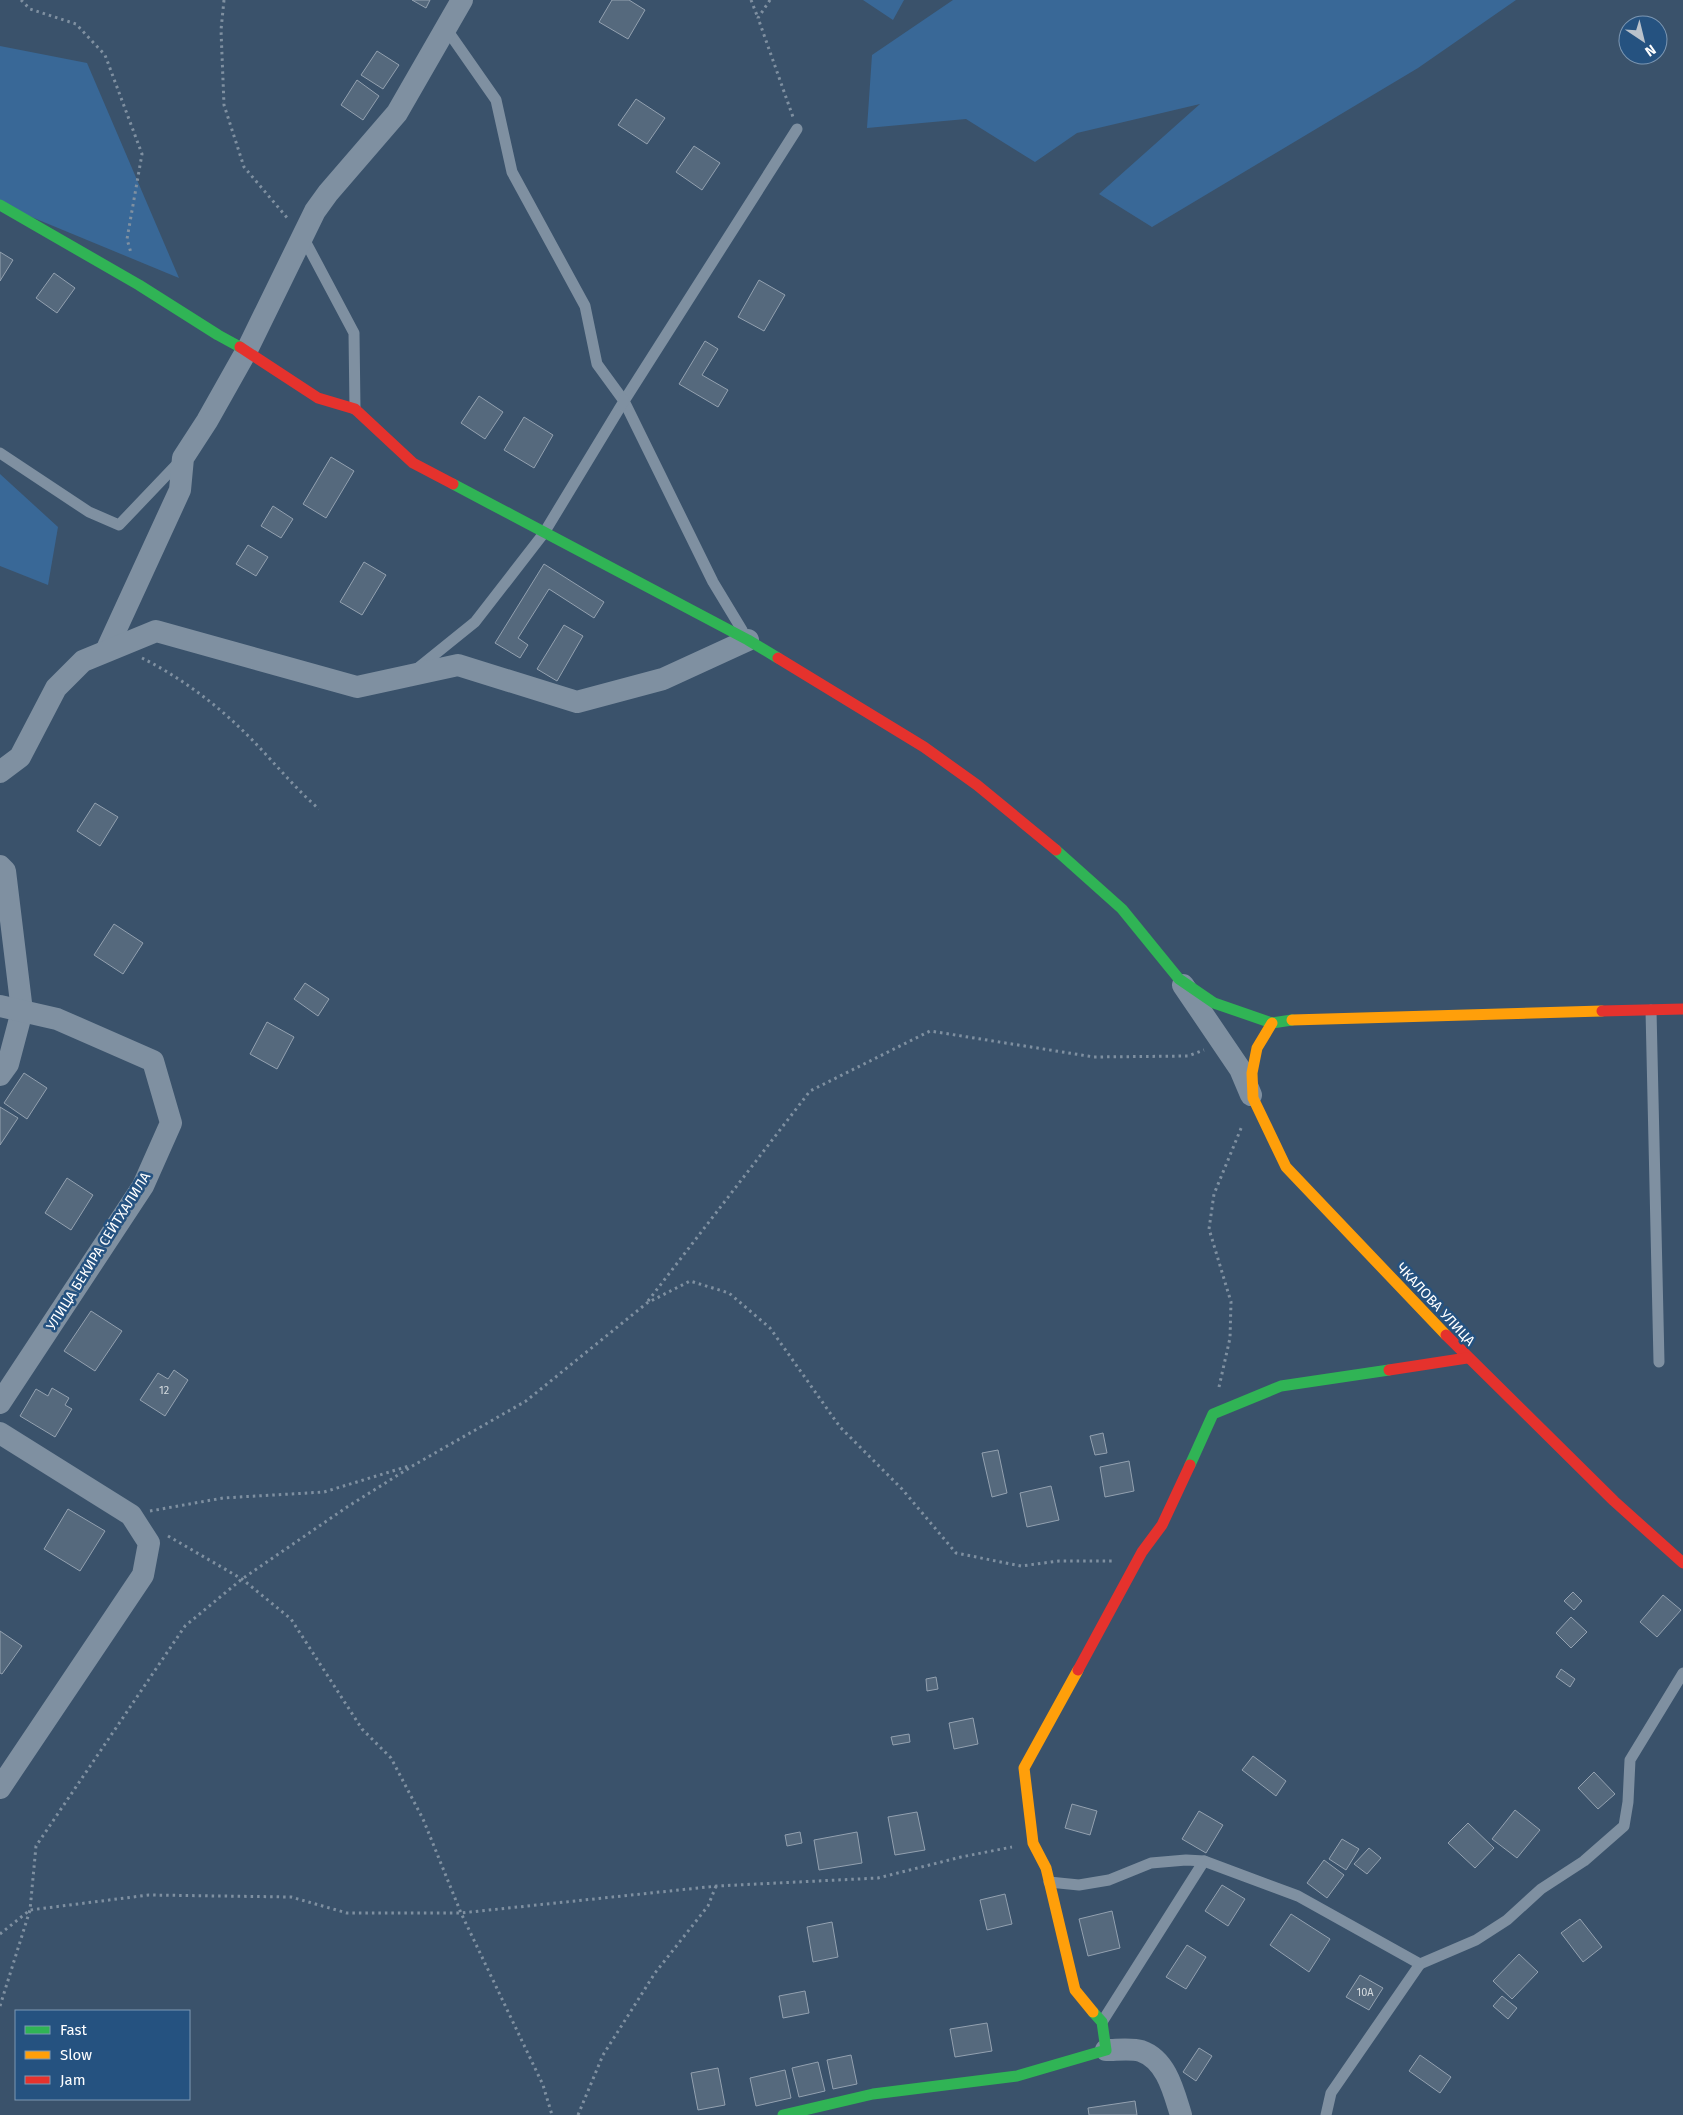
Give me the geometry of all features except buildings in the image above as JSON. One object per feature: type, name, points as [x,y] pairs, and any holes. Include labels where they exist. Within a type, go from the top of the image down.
[{"type":"street","points":[[106,650],[180,490],[183,458],[207,421],[247,350],[315,211],[397,112],[462,0]]},
{"type":"street","points":[[0,205],[139,285],[218,335],[247,350],[318,398],[355,409],[413,463],[544,534],[748,640],[924,747],[978,785],[1076,867],[1122,909],[1179,979],[1240,1069],[1253,1098]]},
{"type":"street","points":[[0,772],[20,756],[56,688],[83,660],[156,631],[357,687],[458,666],[577,702],[663,679],[748,640]]},
{"type":"street","points":[[0,866],[5,871],[22,1011],[8,1064],[0,1075]]},
{"type":"street","points":[[1179,979],[1214,1003],[1272,1022],[1301,1019],[1683,1010]]},
{"type":"street","points":[[0,1006],[22,1011]]},
{"type":"street","name":"УЛИЦА БЕКИРА СЕЙТХАЛИЛА","points":[[0,1403],[144,1186],[171,1123],[153,1061],[57,1019],[22,1011]]},
{"type":"street","name":"ЧКАЛОВА УЛИЦА","points":[[1272,1022],[1257,1048],[1252,1073],[1253,1098],[1286,1167],[1467,1358],[1614,1501],[1683,1563]]},
{"type":"street","points":[[1106,2050],[1102,2022],[1075,1990],[1046,1868],[1033,1843],[1024,1768],[1142,1552],[1162,1525],[1213,1414],[1281,1386],[1467,1358]]},
{"type":"street","points":[[0,1433],[131,1515],[149,1542],[143,1575],[0,1788]]},
{"type":"street","points":[[783,2115],[873,2094],[1017,2076],[1106,2050],[1141,2051],[1155,2060],[1168,2078],[1181,2115]]},
{"type":"lane","points":[[445,27],[496,100],[512,172],[585,306],[597,364],[624,401],[713,582],[748,640]]},
{"type":"lane","points":[[409,676],[475,622],[544,534],[624,401],[797,129]]},
{"type":"lane","points":[[303,237],[354,332],[355,409]]},
{"type":"lane","points":[[0,453],[89,512],[119,526],[183,458]]},
{"type":"lane","points":[[1651,1010],[1659,1362]]},
{"type":"lane","points":[[1326,2115],[1331,2093],[1420,1964],[1476,1940],[1507,1920],[1541,1889],[1584,1861],[1624,1826],[1628,1802],[1630,1760],[1683,1673]]},
{"type":"lane","points":[[1048,1882],[1079,1885],[1108,1880],[1151,1863],[1186,1860],[1204,1861],[1298,1896],[1420,1964]]},
{"type":"lane","points":[[1102,2022],[1204,1861]]},
{"type":"path","points":[[21,0],[30,10],[76,24],[105,55],[142,154],[127,239],[139,285]]},
{"type":"path","points":[[224,0],[221,30],[224,105],[238,149],[244,167],[303,237]]},
{"type":"path","points":[[751,0],[797,129]]},
{"type":"path","points":[[758,18],[770,0]]},
{"type":"path","points":[[141,657],[172,673],[239,727],[297,791],[320,809]]},
{"type":"path","points":[[647,1303],[810,1091],[930,1031],[1094,1057],[1188,1056],[1205,1050]]},
{"type":"path","points":[[1213,1414],[1230,1338],[1231,1302],[1210,1230],[1214,1194],[1253,1098]]},
{"type":"path","points":[[0,2006],[30,1910],[36,1846],[185,1626],[242,1579],[347,1507],[414,1465],[526,1401],[647,1303],[690,1281],[729,1293],[770,1328],[840,1427],[902,1489],[956,1553],[1021,1566],[1059,1561],[1119,1561],[1142,1552]]},
{"type":"path","points":[[131,1515],[223,1498],[324,1492],[414,1465]]},
{"type":"path","points":[[165,1535],[242,1579],[291,1619],[362,1729],[391,1758],[423,1818],[461,1913],[543,2085],[552,2115]]},
{"type":"path","points":[[0,1934],[30,1910],[149,1895],[291,1897],[348,1913],[461,1913],[716,1886],[878,1878],[1033,1843]]},
{"type":"path","points":[[578,2115],[603,2055],[655,1973],[708,1906],[716,1886]]},
{"type":"shaded area","points":[[863,0],[904,0],[893,20]]},
{"type":"shaded area","points":[[953,0],[1516,0],[1418,68],[1152,227],[1099,194],[1200,104],[1077,133],[1035,162],[966,119],[867,128],[872,55]]},
{"type":"shaded area","points":[[0,46],[87,63],[179,278],[0,204]]},
{"type":"shaded area","points":[[0,474],[58,527],[48,585],[0,566]]},
{"type":"traffic: fast","points":[[0,205],[139,285],[240,347]]},
{"type":"traffic: fast","points":[[453,484],[748,640],[778,658]]},
{"type":"traffic: fast","points":[[1056,850],[1122,909],[1179,979],[1214,1003],[1272,1023],[1292,1020]]},
{"type":"traffic: fast","points":[[1190,1465],[1213,1414],[1281,1386],[1389,1370]]},
{"type":"traffic: fast","points":[[783,2115],[873,2094],[1017,2076],[1106,2050],[1102,2022],[1093,2012]]},
{"type":"traffic: slow","points":[[1292,1020],[1602,1011]]},
{"type":"traffic: slow","points":[[1272,1023],[1257,1048],[1252,1073],[1253,1098],[1286,1167],[1446,1335]]},
{"type":"traffic: slow","points":[[1078,1670],[1024,1768],[1033,1843],[1046,1868],[1075,1990],[1093,2012]]},
{"type":"traffic: jam","points":[[240,347],[318,398],[355,409],[413,463],[453,484]]},
{"type":"traffic: jam","points":[[778,658],[924,747],[977,785],[1056,850]]},
{"type":"traffic: jam","points":[[1602,1011],[1683,1009]]},
{"type":"traffic: jam","points":[[1446,1335],[1614,1501],[1683,1563]]},
{"type":"traffic: jam","points":[[1389,1370],[1467,1358]]},
{"type":"traffic: jam","points":[[1078,1670],[1142,1552],[1162,1525],[1190,1465]]}]
